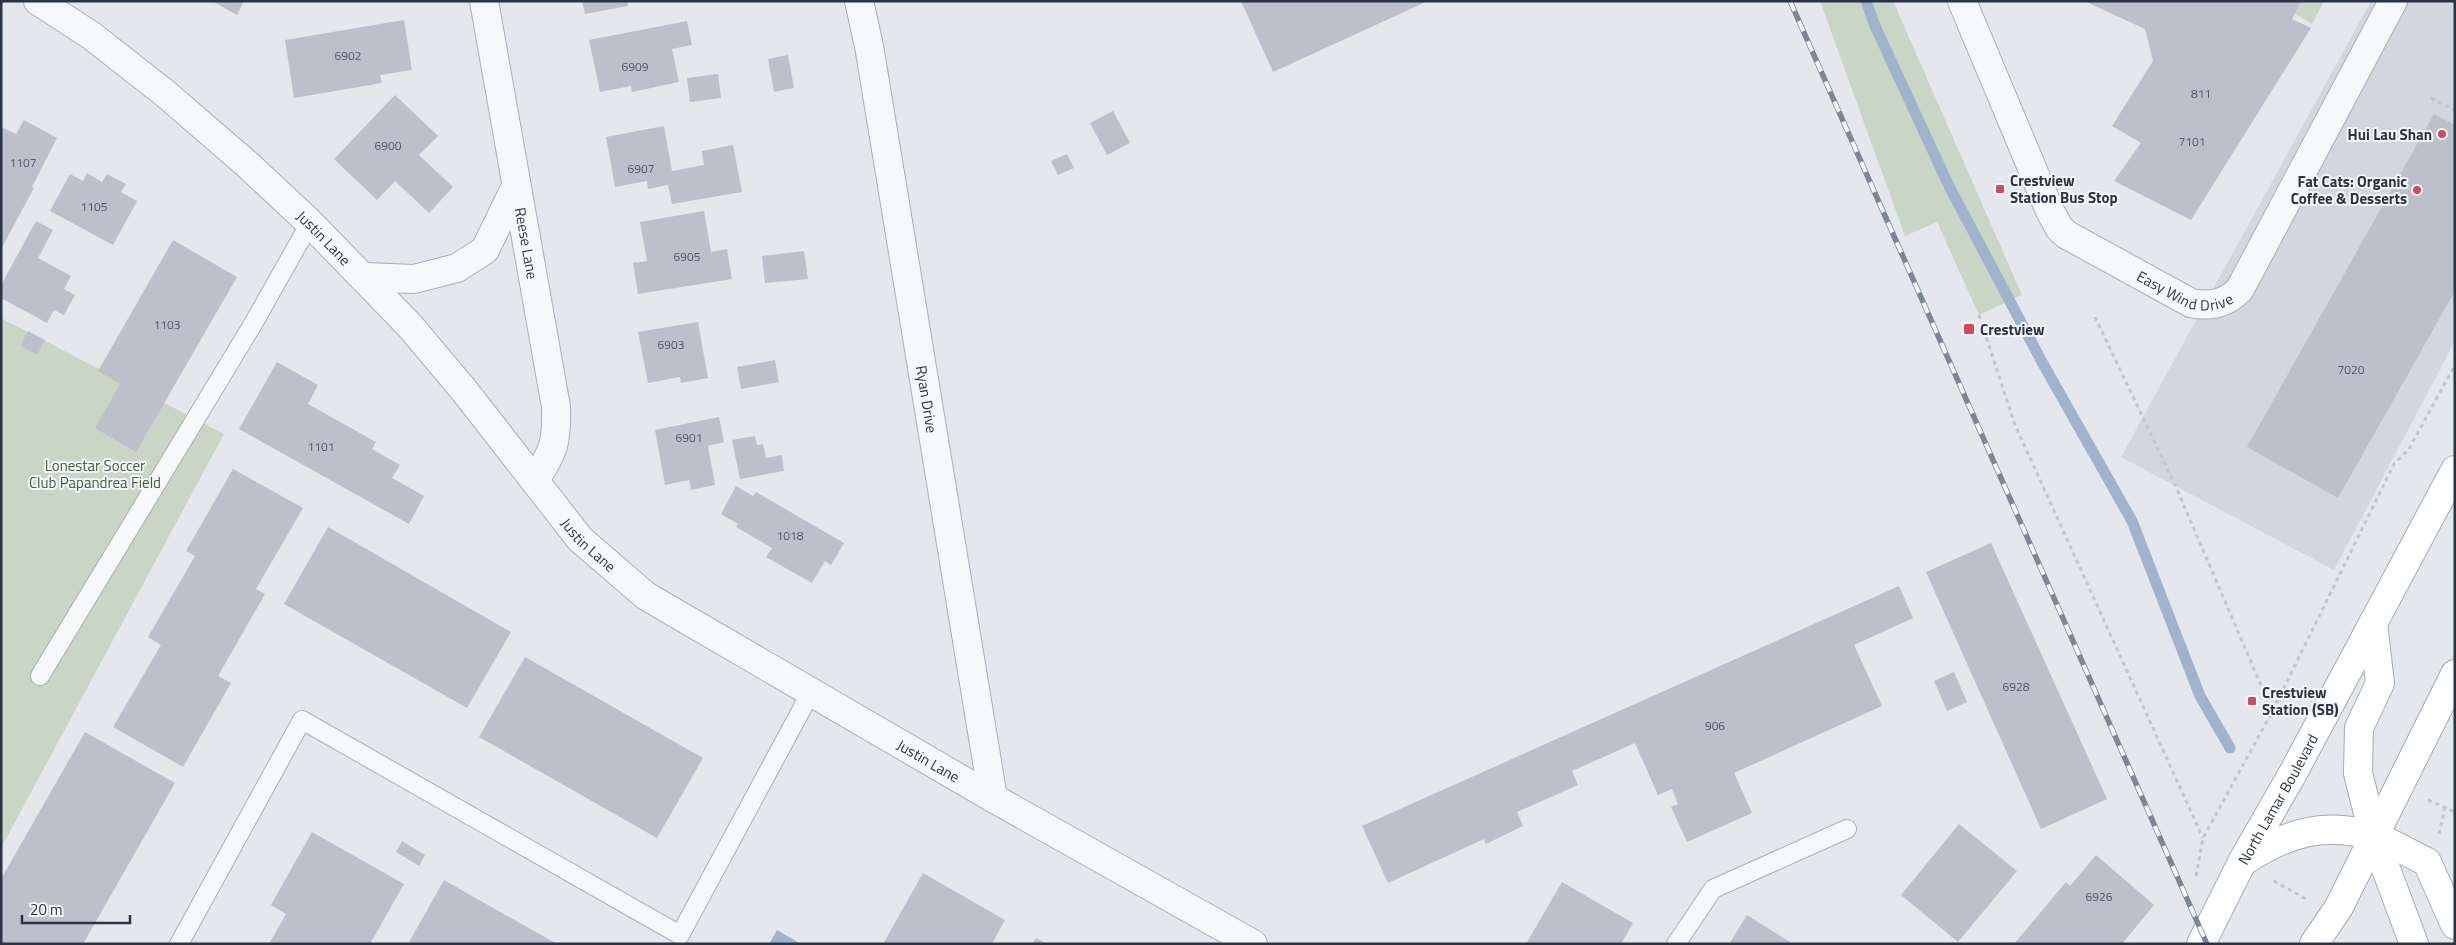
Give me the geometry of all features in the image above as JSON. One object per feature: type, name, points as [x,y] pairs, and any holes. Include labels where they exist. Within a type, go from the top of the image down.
[{"type":"main road","name":"North Lamar Boulevard","points":[[2201,944],[2242,862],[2455,470]]},
{"type":"main road","points":[[2373,623],[2380,683],[2359,728],[2358,773],[2374,837],[2414,944]]},
{"type":"main road","points":[[2314,944],[2339,907],[2455,674]]},
{"type":"main road","points":[[2242,862],[2270,844],[2294,834],[2336,829],[2374,837],[2427,862],[2455,925]]},
{"type":"street","name":"Justin Lane","points":[[38,1],[92,36],[167,94],[310,222],[365,277],[463,389],[580,539],[646,596],[993,798],[1253,944]]},
{"type":"street","name":"Reese Lane","points":[[484,1],[556,407],[557,437],[550,458],[534,480]]},
{"type":"street","name":"Ryan Drive","points":[[859,1],[869,46],[993,798]]},
{"type":"street","name":"Easy Wind Drive","points":[[1962,1],[2050,211],[2060,229],[2067,235],[2191,303],[2200,305],[2222,302],[2232,298],[2240,289],[2394,1]]},
{"type":"street","points":[[365,277],[414,279],[456,268],[485,250],[516,186]]},
{"type":"lane","points":[[40,676],[253,324],[310,222]]},
{"type":"lane","points":[[179,944],[302,720],[680,935],[811,692]]},
{"type":"lane","points":[[1676,944],[1714,889],[1847,829]]},
{"type":"path","points":[[2431,98],[2455,110]]},
{"type":"path","points":[[1979,315],[2014,425],[2203,838]]},
{"type":"path","points":[[2095,317],[2176,487],[2272,712]]},
{"type":"path","points":[[2194,883],[2200,862],[2203,838],[2272,712],[2394,464],[2409,449],[2455,366]]},
{"type":"path","points":[[2428,800],[2455,812]]},
{"type":"path","points":[[2439,835],[2445,807]]},
{"type":"path","points":[[2272,880],[2310,901]]},
{"type":"shaded area","points":[[2371,1],[2455,1],[2455,341],[2334,570],[2121,457]]},
{"type":"green space","points":[[1820,1],[1893,1],[2022,295],[1979,315],[1937,222],[1905,236]]},
{"type":"green space","points":[[2287,1],[2324,1],[2312,24],[2284,7]]},
{"type":"green space","name":"Lonestar Soccer Club Papandrea Field","points":[[1,318],[224,434],[1,848]]},
{"type":"water","points":[[777,930],[801,944],[769,944]]},
{"type":"building","points":[[212,1],[244,1],[237,15]]},
{"type":"building","points":[[582,1],[628,1],[628,6],[585,14]]},
{"type":"building","points":[[1241,1],[1428,1],[1273,72]]},
{"type":"building","points":[[2084,1],[2301,1],[2292,19],[2311,28],[2191,220],[2114,181],[2141,143],[2112,126],[2153,61],[2145,29]]},
{"type":"building","points":[[404,20],[412,70],[380,75],[382,83],[294,98],[285,40]]},
{"type":"building","points":[[687,21],[692,45],[672,49],[679,82],[632,92],[631,86],[600,92],[589,40]]},
{"type":"building","points":[[788,55],[794,88],[774,92],[768,59]]},
{"type":"building","points":[[718,74],[721,98],[690,102],[687,78]]},
{"type":"building","points":[[395,95],[438,136],[419,155],[453,187],[429,213],[395,181],[377,200],[334,159]]},
{"type":"building","points":[[1113,111],[1130,143],[1107,155],[1090,123]]},
{"type":"building","points":[[2434,114],[2455,125],[2455,291],[2338,498],[2247,447]]},
{"type":"building","points":[[24,120],[57,138],[32,187],[34,188],[1,249],[1,127],[16,134]]},
{"type":"building","points":[[664,126],[672,171],[704,165],[702,151],[733,145],[742,192],[672,204],[668,185],[648,189],[647,181],[615,187],[606,137]]},
{"type":"building","points":[[1067,154],[1074,168],[1058,175],[1051,161]]},
{"type":"building","points":[[87,173],[102,182],[107,174],[126,184],[121,192],[137,201],[113,245],[50,211],[70,174],[83,181]]},
{"type":"building","points":[[704,211],[711,252],[727,249],[732,279],[638,294],[633,263],[647,261],[640,222]]},
{"type":"building","points":[[36,221],[53,230],[38,258],[71,276],[64,289],[75,295],[64,315],[54,310],[47,323],[1,298],[1,285]]},
{"type":"building","points":[[173,240],[237,277],[136,452],[95,428],[120,384],[98,371]]},
{"type":"building","points":[[804,251],[808,279],[765,283],[762,256]]},
{"type":"building","points":[[698,322],[708,378],[681,383],[680,377],[648,383],[638,332]]},
{"type":"building","points":[[28,331],[45,340],[37,355],[20,346]]},
{"type":"building","points":[[775,360],[779,382],[741,389],[737,367]]},
{"type":"building","points":[[277,362],[318,385],[308,404],[376,442],[372,449],[400,465],[392,478],[424,496],[409,524],[239,429]]},
{"type":"building","points":[[719,417],[724,442],[708,446],[715,485],[691,490],[689,480],[665,485],[655,430]]},
{"type":"building","points":[[755,436],[757,445],[763,444],[766,458],[782,455],[784,471],[740,479],[732,440]]},
{"type":"building","points":[[233,469],[303,508],[256,589],[265,594],[218,676],[231,683],[183,767],[113,727],[161,645],[148,637],[195,556],[186,551]]},
{"type":"building","points":[[736,486],[753,496],[756,492],[844,543],[831,565],[825,561],[812,583],[766,557],[772,548],[736,527],[738,524],[721,514]]},
{"type":"building","points":[[328,527],[511,632],[467,708],[284,604]]},
{"type":"building","points":[[1991,543],[2107,799],[2041,829],[1926,572]]},
{"type":"building","points":[[1899,586],[1913,618],[1854,645],[1882,706],[1734,773],[1752,813],[1687,842],[1671,807],[1678,804],[1672,789],[1658,795],[1635,743],[1572,771],[1578,785],[1517,812],[1523,826],[1486,844],[1484,839],[1388,883],[1362,826]]},
{"type":"building","points":[[525,657],[703,758],[657,838],[479,737]]},
{"type":"building","points":[[1954,672],[1967,702],[1947,711],[1934,681]]},
{"type":"building","points":[[85,732],[175,783],[83,944],[1,944],[1,879]]},
{"type":"building","points":[[1959,824],[2017,871],[1958,942],[1901,895]]},
{"type":"building","points":[[312,832],[404,884],[370,944],[269,944],[286,914],[271,905]]},
{"type":"building","points":[[402,841],[425,855],[419,866],[396,852]]},
{"type":"building","points":[[2096,855],[2154,905],[2122,944],[2014,944],[2066,882],[2070,886]]},
{"type":"building","points":[[923,873],[1005,920],[992,944],[883,944]]},
{"type":"building","points":[[444,880],[557,944],[408,944]]},
{"type":"building","points":[[1562,882],[1633,923],[1621,944],[1526,944]]},
{"type":"building","points":[[1747,915],[1790,942],[1790,944],[1729,944]]},
{"type":"building","points":[[1036,938],[1047,944],[1032,944]]},
{"type":"waterway","points":[[1866,1],[1875,26],[1949,186],[2042,362],[2132,521],[2200,696],[2230,748]]},
{"type":"railway","points":[[1790,1],[2207,944]]},
{"type":"place","name":"Hui Lau Shan","points":[[2442,134]]},
{"type":"place","name":"Crestview Station Bus Stop","points":[[2000,189]]},
{"type":"place","name":"Fat Cats: Organic Coffee & Desserts","points":[[2417,190]]},
{"type":"place","name":"Crestview","points":[[1969,329]]},
{"type":"place","name":"Crestview Station (SB)","points":[[2252,701]]}]
